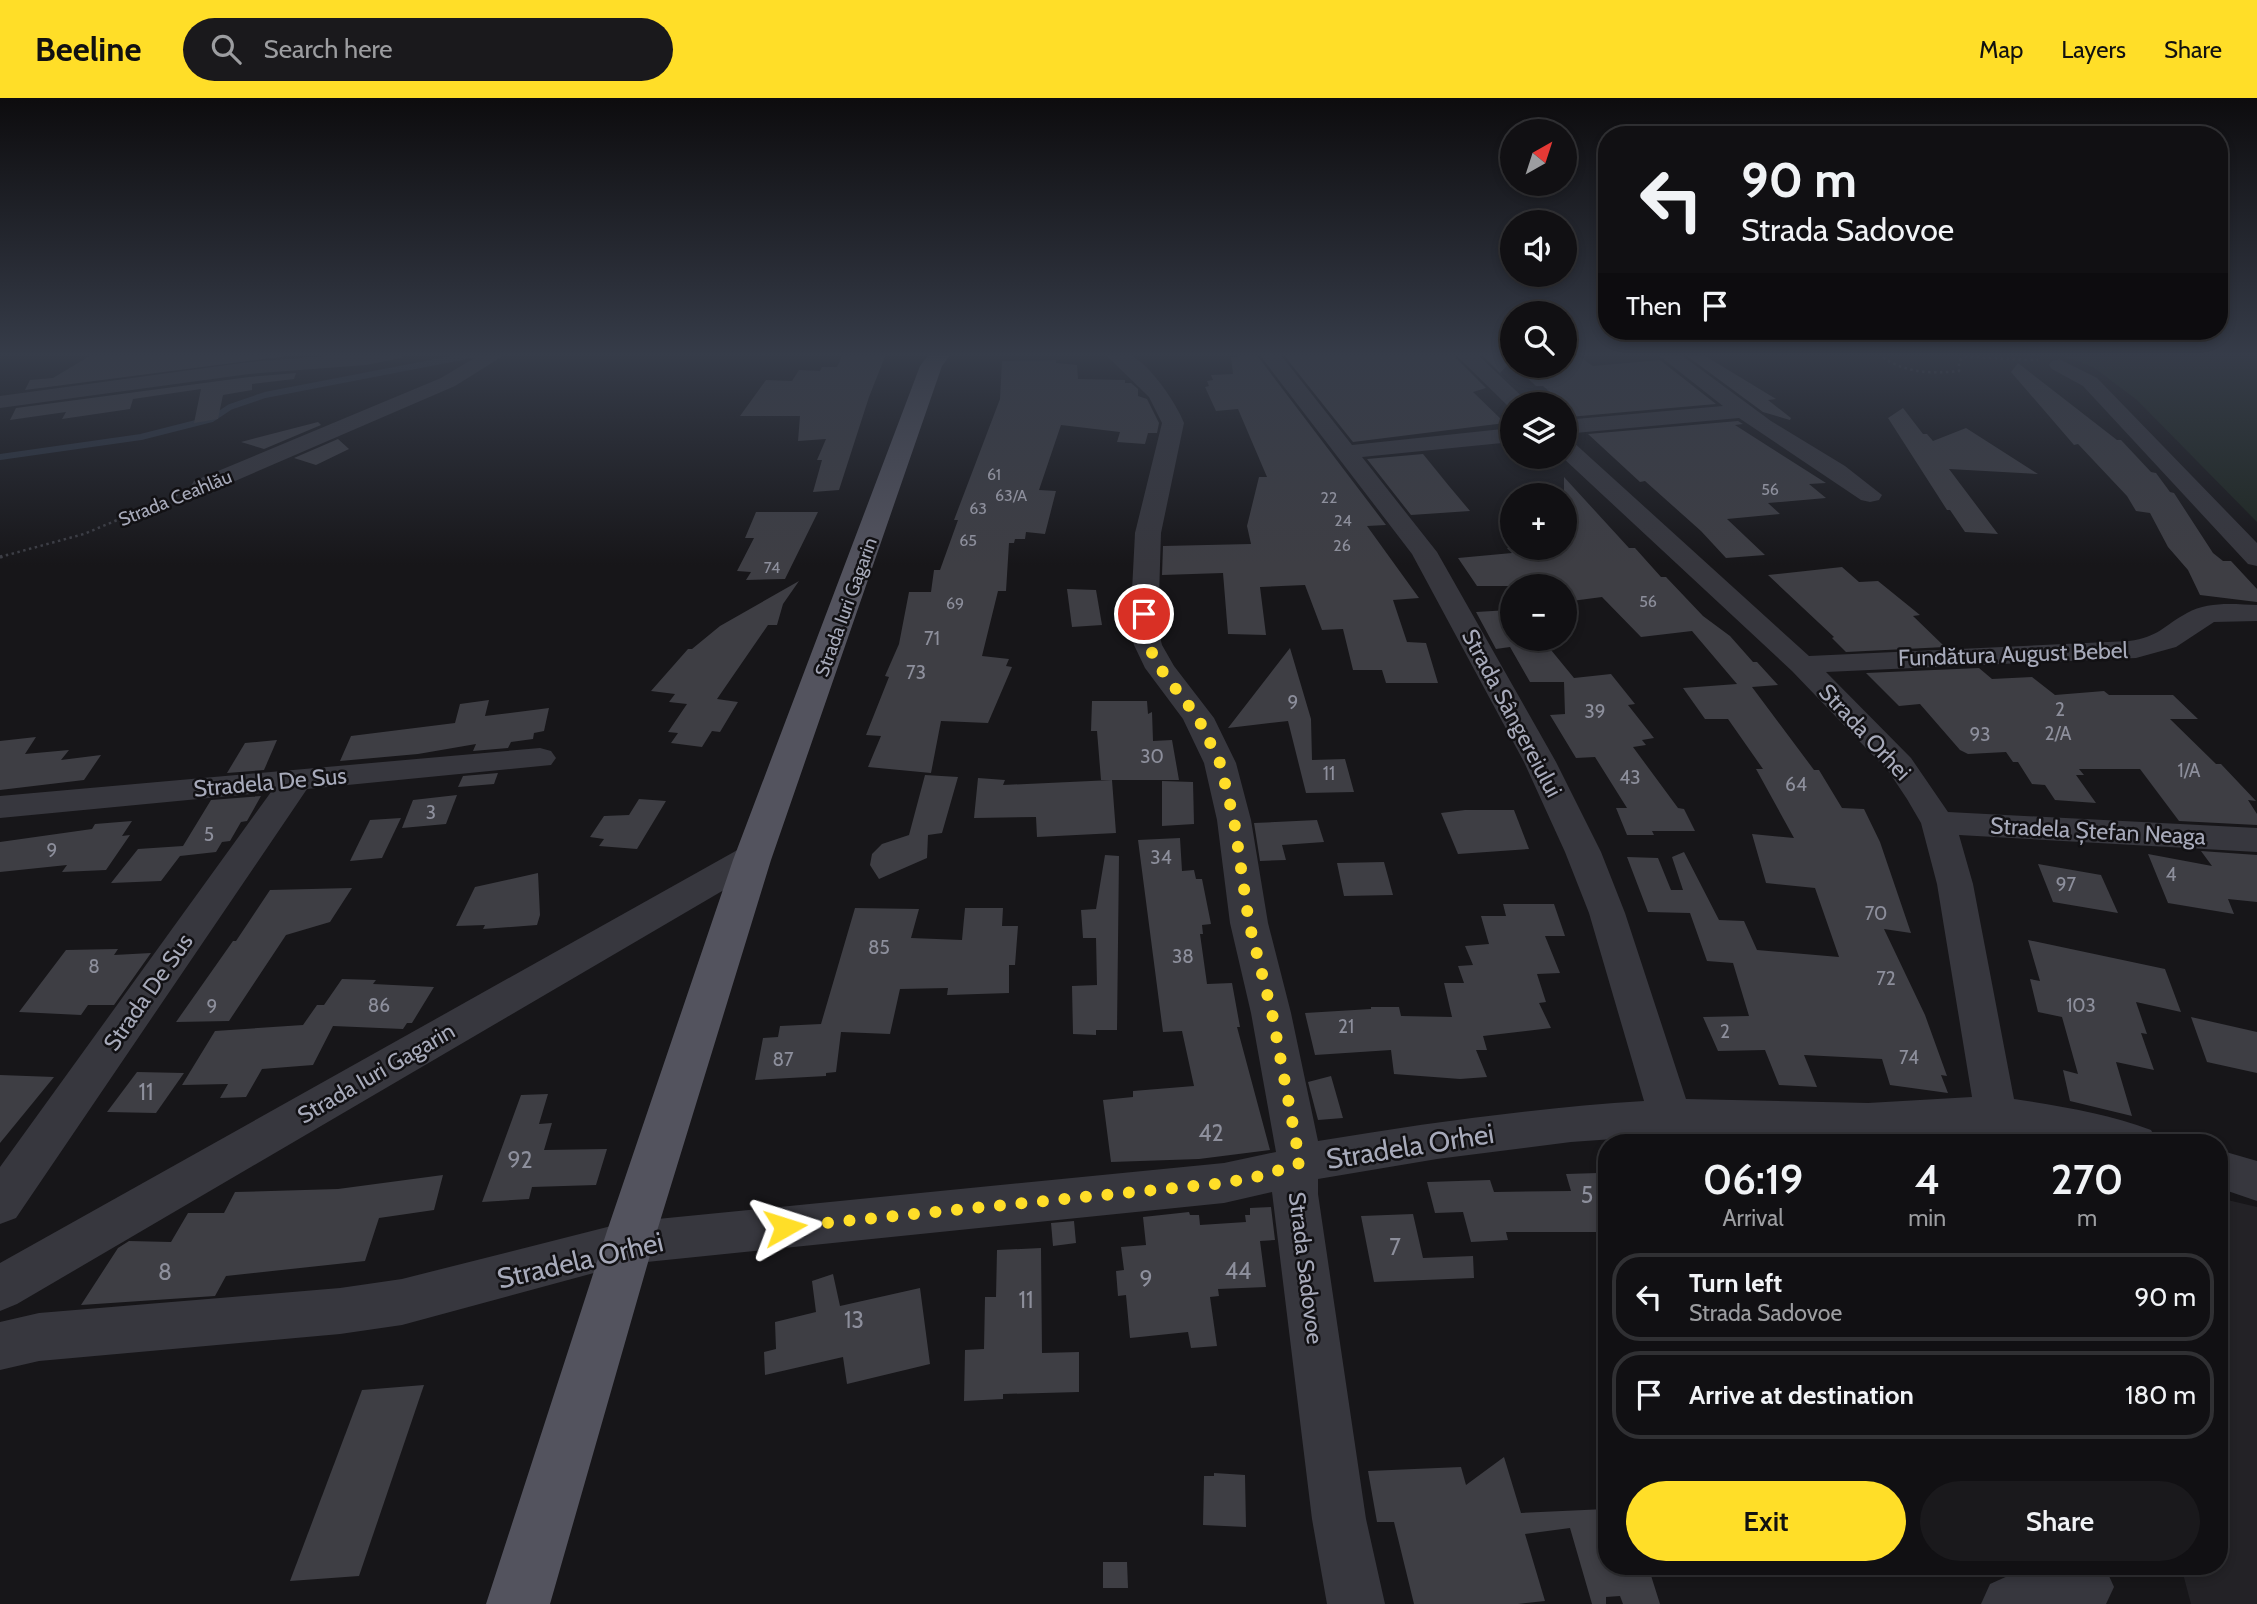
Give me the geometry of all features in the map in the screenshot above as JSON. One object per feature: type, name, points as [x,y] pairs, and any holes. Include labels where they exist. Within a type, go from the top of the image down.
[{"type":"main road","name":"Strada Iuri Gagarin","points":[[518,1604],[627,1243],[753,857],[913,424]]},
{"type":"street","name":"Strada Ceahlău","points":[[203,486],[348,424]]},
{"type":"street","name":"Strada Sadovoe","points":[[1173,424],[1148,533],[1144,629],[1148,645],[1160,668],[1198,718],[1220,763],[1234,820],[1249,923],[1272,1013],[1300,1163],[1295,1181],[1297,1205],[1339,1519],[1356,1604]]},
{"type":"street","name":"Strada Sângereiului","points":[[1325,424],[1424,552],[1481,652],[1564,810],[1607,913],[1670,1116]]},
{"type":"street","points":[[1577,426],[1595,424]]},
{"type":"street","points":[[1761,424],[1837,471],[1870,495]]},
{"type":"street","points":[[2130,424],[2257,558]]},
{"type":"street","points":[[1347,452],[1500,436]]},
{"type":"street","name":"Strada Orhei","points":[[1577,458],[1802,665],[1899,765],[1938,823],[1955,884],[1987,1051],[1998,1128]]},
{"type":"street","name":"Fundătura August Bebel","points":[[1802,665],[1934,657],[2120,651],[2164,641],[2195,620],[2210,615],[2257,613]]},
{"type":"street","name":"Stradela De Sus","points":[[0,807],[540,758]]},
{"type":"street","name":"Strada De Sus","points":[[0,1204],[297,779]]},
{"type":"street","name":"Stradela Ștefan Neaga","points":[[1938,823],[2257,840]]},
{"type":"street","name":"Strada Iuri Gagarin","points":[[0,1288],[753,857]]},
{"type":"street","name":"Stradela Orhei","points":[[0,1346],[39,1337],[340,1311],[402,1302],[627,1243],[1224,1183],[1265,1175],[1300,1163],[1437,1140],[1571,1124],[1670,1116],[1868,1121],[1998,1128]]},
{"type":"street","points":[[1998,1128],[2055,1124],[2098,1134]]},
{"type":"street","points":[[2228,1171],[2257,1181]]},
{"type":"street","points":[[2010,1604],[2085,1586]]},
{"type":"path","name":"Strada Ceahlău","points":[[0,557],[84,534],[203,486]]},
{"type":"shaded area","points":[[2161,424],[2257,424],[2257,522]]},
{"type":"shaded area","points":[[2228,1200],[2257,1207],[2257,1604],[2191,1604],[2183,1575],[2228,1575]]},
{"type":"building","points":[[309,424],[321,425],[264,449],[241,442]]},
{"type":"building","points":[[799,424],[860,424],[839,490],[813,492],[822,460],[817,460],[826,439],[798,441]]},
{"type":"building","points":[[990,424],[1159,424],[1157,433],[1148,433],[1145,444],[1117,442],[1120,432],[1061,425],[1039,490],[1056,491],[1045,534],[1026,532],[1025,539],[1015,539],[1014,543],[1009,543],[1006,591],[998,591],[982,656],[1009,659],[1006,666],[1012,667],[988,723],[941,721],[931,773],[868,767],[881,736],[866,735],[889,677],[885,676],[899,644],[909,592],[931,592],[934,570],[940,570],[958,520],[954,520]]},
{"type":"building","points":[[1245,424],[1309,424],[1386,525],[1367,526],[1419,598],[1393,600],[1407,642],[1426,643],[1438,683],[1386,683],[1382,670],[1353,670],[1343,629],[1322,630],[1305,585],[1260,587],[1266,635],[1228,634],[1223,573],[1162,575],[1163,546],[1251,544],[1247,526],[1259,477],[1267,477]]},
{"type":"building","points":[[1339,424],[1495,424],[1353,442]]},
{"type":"building","points":[[1700,424],[1741,424],[1735,425],[1826,483],[1809,484],[1826,498],[1768,503],[1780,514],[1727,519],[1765,555],[1726,558],[1701,531],[1645,481],[1640,482],[1588,434]]},
{"type":"building","points":[[1892,424],[1916,424],[1933,441],[1966,428],[2038,474],[1949,469],[1998,534],[1965,532],[1950,510],[1947,510]]},
{"type":"building","points":[[2056,424],[2097,424],[2117,440],[2121,440],[2151,472],[2156,473],[2170,492],[2174,493],[2213,553],[2223,561],[2231,561],[2257,589],[2257,602],[2200,595],[2188,570],[2168,547],[2150,513],[2136,511],[2127,496],[2078,444],[2074,445]]},
{"type":"building","points":[[338,439],[349,449],[316,465],[294,458]]},
{"type":"building","points":[[1423,454],[1470,511],[1411,515],[1367,459]]},
{"type":"building","points":[[1577,491],[1629,548],[1635,548],[1661,577],[1666,577],[1703,616],[1730,636],[1753,662],[1757,662],[1778,685],[1752,687],[1814,770],[1819,770],[1842,808],[1864,809],[1880,842],[1911,933],[1884,929],[1925,1015],[1947,1076],[1941,1075],[1948,1093],[1890,1085],[1882,1059],[1804,1055],[1817,1087],[1779,1085],[1765,1050],[1718,1051],[1703,1017],[1749,1016],[1733,963],[1707,961],[1690,913],[1648,912],[1627,857],[1658,858],[1671,890],[1683,890],[1672,857],[1684,852],[1719,920],[1744,921],[1757,950],[1839,957],[1815,888],[1766,883],[1752,834],[1794,838],[1756,769],[1763,769],[1728,719],[1705,719],[1683,688],[1737,684],[1692,631],[1641,637],[1602,597],[1577,600],[1577,574],[1500,574],[1500,586],[1477,586],[1458,558],[1500,554],[1500,560],[1577,560]]},
{"type":"building","points":[[756,512],[818,512],[785,579],[746,580],[751,572],[737,571],[754,538],[745,538]]},
{"type":"building","points":[[1842,567],[1859,582],[1878,581],[1920,615],[1913,616],[1945,647],[1846,652],[1832,638],[1834,637],[1768,575]]},
{"type":"building","points":[[799,581],[783,604],[777,625],[768,625],[717,699],[738,702],[720,732],[712,731],[702,747],[671,743],[678,733],[668,732],[687,704],[669,702],[675,694],[651,691],[688,649],[692,649],[720,626]]},
{"type":"building","points":[[1067,589],[1096,590],[1102,625],[1072,627]]},
{"type":"building","points":[[1500,611],[1500,648],[1496,649],[1476,612]]},
{"type":"building","points":[[1290,648],[1311,719],[1312,760],[1345,759],[1354,792],[1306,793],[1288,721],[1228,728]]},
{"type":"building","points":[[1512,651],[1552,651],[1574,678],[1611,674],[1635,704],[1628,705],[1654,738],[1642,740],[1646,745],[1633,747],[1678,808],[1684,809],[1695,831],[1652,831],[1654,835],[1627,835],[1616,808],[1627,808],[1595,757],[1576,758],[1550,715],[1565,714],[1564,682],[1530,682]]},
{"type":"building","points":[[1979,668],[1992,679],[2032,677],[2055,695],[2104,691],[2109,695],[2173,695],[2198,719],[2170,719],[2216,764],[2221,764],[2256,801],[2248,800],[2257,814],[2257,825],[2179,821],[2140,769],[2079,769],[2084,775],[2076,775],[2096,803],[2055,800],[2045,785],[2032,784],[2018,762],[2013,762],[2006,752],[1968,754],[1960,750],[1920,704],[1899,706],[1866,673]]},
{"type":"building","points":[[489,700],[485,716],[549,708],[544,731],[534,733],[533,739],[511,742],[508,748],[473,751],[476,744],[418,754],[340,761],[351,736],[455,723],[460,704]]},
{"type":"building","points":[[1092,701],[1147,701],[1148,714],[1152,712],[1153,741],[1172,740],[1179,780],[1101,780],[1097,731],[1091,731]]},
{"type":"building","points":[[36,737],[25,754],[69,750],[61,760],[101,755],[84,780],[0,790],[0,741]]},
{"type":"building","points":[[277,740],[264,770],[227,773],[245,743]]},
{"type":"building","points":[[498,773],[494,784],[458,787],[463,776]]},
{"type":"building","points":[[925,775],[958,777],[942,833],[928,835],[927,858],[879,879],[870,865],[872,854],[882,844],[909,835]]},
{"type":"building","points":[[978,778],[1005,780],[1003,785],[1112,780],[1116,833],[1037,837],[1036,817],[974,818]]},
{"type":"building","points":[[1162,781],[1193,782],[1194,824],[1162,826]]},
{"type":"building","points":[[457,795],[446,824],[402,828],[413,800]]},
{"type":"building","points":[[261,796],[247,821],[241,822],[230,841],[222,842],[216,852],[180,856],[161,881],[111,883],[138,849],[183,846],[211,800]]},
{"type":"building","points":[[639,799],[666,801],[637,849],[599,846],[604,839],[590,837],[604,816],[629,815]]},
{"type":"building","points":[[1514,810],[1529,849],[1458,854],[1441,813]]},
{"type":"building","points":[[401,818],[382,858],[350,861],[370,820]]},
{"type":"building","points":[[1317,820],[1324,842],[1282,845],[1286,860],[1260,861],[1254,823]]},
{"type":"building","points":[[132,821],[122,836],[130,835],[106,870],[62,872],[67,865],[0,872],[0,842],[92,829],[95,824]]},
{"type":"building","points":[[1180,838],[1182,871],[1194,870],[1196,879],[1202,879],[1211,924],[1202,925],[1203,934],[1200,934],[1207,984],[1232,983],[1240,1027],[1237,1027],[1270,1150],[1199,1159],[1111,1162],[1103,1100],[1133,1097],[1133,1091],[1194,1086],[1182,1031],[1163,1032],[1138,840]]},
{"type":"building","points":[[2201,851],[2257,855],[2257,902],[2228,899],[2234,914],[2168,903],[2148,854],[2212,866]]},
{"type":"building","points":[[1105,855],[1119,856],[1117,1030],[1096,1030],[1096,1035],[1073,1034],[1072,986],[1097,985],[1096,938],[1083,938],[1081,910],[1096,909]]},
{"type":"building","points":[[1384,862],[1393,895],[1344,896],[1337,863]]},
{"type":"building","points":[[2038,864],[2101,875],[2118,913],[2053,902]]},
{"type":"building","points":[[538,873],[540,915],[537,925],[483,929],[485,925],[456,926],[475,887]]},
{"type":"building","points":[[352,888],[330,922],[286,935],[229,1021],[176,1022],[270,890]]},
{"type":"building","points":[[1503,904],[1554,904],[1565,936],[1545,936],[1560,973],[1537,974],[1546,1002],[1539,1003],[1551,1028],[1483,1036],[1487,1050],[1476,1050],[1487,1077],[1460,1079],[1394,1074],[1391,1050],[1315,1055],[1305,1013],[1399,1007],[1401,1016],[1452,1017],[1444,983],[1464,983],[1458,966],[1473,965],[1465,946],[1489,944],[1481,916],[1506,916]]},
{"type":"building","points":[[855,908],[919,909],[911,938],[962,940],[965,908],[1003,908],[1002,926],[1018,926],[1015,965],[1009,965],[1009,993],[947,995],[948,988],[900,989],[890,1034],[841,1032],[836,1072],[826,1073],[826,1076],[755,1080],[763,1038],[778,1037],[780,1026],[821,1024]]},
{"type":"building","points":[[2028,940],[2165,969],[2181,1012],[2136,1002],[2147,1034],[2141,1033],[2154,1070],[2116,1062],[2132,1116],[2070,1101],[2063,1070],[2078,1074],[2062,1017],[2038,1012],[2030,979],[2040,981]]},
{"type":"building","points":[[118,949],[114,955],[151,953],[114,1005],[88,1005],[81,1015],[19,1012],[66,950]]},
{"type":"building","points":[[342,979],[376,980],[373,984],[434,987],[412,1023],[407,1023],[403,1029],[333,1026],[313,1065],[262,1069],[246,1097],[220,1098],[228,1084],[182,1085],[215,1031],[303,1025],[317,1005],[324,1005]]},
{"type":"building","points":[[2191,1017],[2257,1032],[2257,1073],[2207,1062]]},
{"type":"building","points":[[137,1072],[184,1073],[156,1113],[107,1112]]},
{"type":"building","points":[[0,1075],[54,1077],[0,1143]]},
{"type":"building","points":[[1331,1076],[1343,1118],[1318,1120],[1308,1082]]},
{"type":"building","points":[[548,1094],[539,1124],[552,1123],[544,1150],[607,1149],[596,1185],[532,1187],[529,1199],[482,1202],[521,1095]]},
{"type":"building","points":[[1598,1173],[1598,1232],[1506,1232],[1508,1240],[1471,1242],[1463,1212],[1435,1213],[1427,1182],[1490,1180],[1494,1192],[1571,1191],[1566,1174]]},
{"type":"building","points":[[443,1175],[434,1210],[379,1218],[365,1261],[226,1276],[215,1296],[81,1305],[118,1248],[129,1241],[171,1242],[188,1213],[224,1213],[235,1192],[338,1189]]},
{"type":"building","points":[[1271,1207],[1275,1240],[1260,1241],[1266,1287],[1218,1289],[1219,1296],[1210,1297],[1217,1346],[1191,1348],[1188,1332],[1130,1338],[1126,1295],[1118,1296],[1116,1271],[1124,1270],[1121,1247],[1146,1245],[1143,1217],[1189,1212],[1190,1215],[1199,1215],[1200,1225],[1246,1222],[1245,1215],[1250,1215],[1250,1208]]},
{"type":"building","points":[[1413,1214],[1423,1258],[1473,1256],[1474,1278],[1374,1282],[1361,1216]]},
{"type":"building","points":[[1074,1221],[1076,1243],[1053,1246],[1051,1223]]},
{"type":"building","points":[[1041,1248],[1042,1353],[1079,1352],[1079,1392],[1003,1394],[1003,1399],[964,1401],[965,1350],[984,1349],[985,1297],[996,1297],[997,1250]]},
{"type":"building","points":[[833,1274],[840,1306],[920,1288],[930,1364],[847,1384],[843,1357],[765,1375],[764,1352],[776,1349],[775,1322],[816,1312],[812,1281]]},
{"type":"building","points":[[424,1385],[359,1576],[290,1581],[362,1390]]},
{"type":"building","points":[[1504,1457],[1521,1513],[1598,1509],[1598,1575],[1651,1575],[1660,1604],[1623,1604],[1620,1596],[1606,1597],[1606,1604],[1592,1604],[1570,1528],[1525,1534],[1545,1601],[1518,1604],[1414,1604],[1394,1522],[1377,1522],[1368,1471],[1461,1467],[1466,1485]]},
{"type":"building","points":[[1214,1473],[1245,1475],[1246,1527],[1203,1525],[1204,1476],[1214,1476]]},
{"type":"building","points":[[1103,1562],[1127,1562],[1128,1588],[1103,1588]]},
{"type":"waterway","points":[[0,457],[141,437],[191,424]]},
{"type":"route","points":[[785,1227],[1224,1183],[1265,1175],[1300,1163],[1272,1013],[1249,923],[1234,820],[1220,763],[1198,718],[1160,668],[1148,645],[1144,614]]}]
